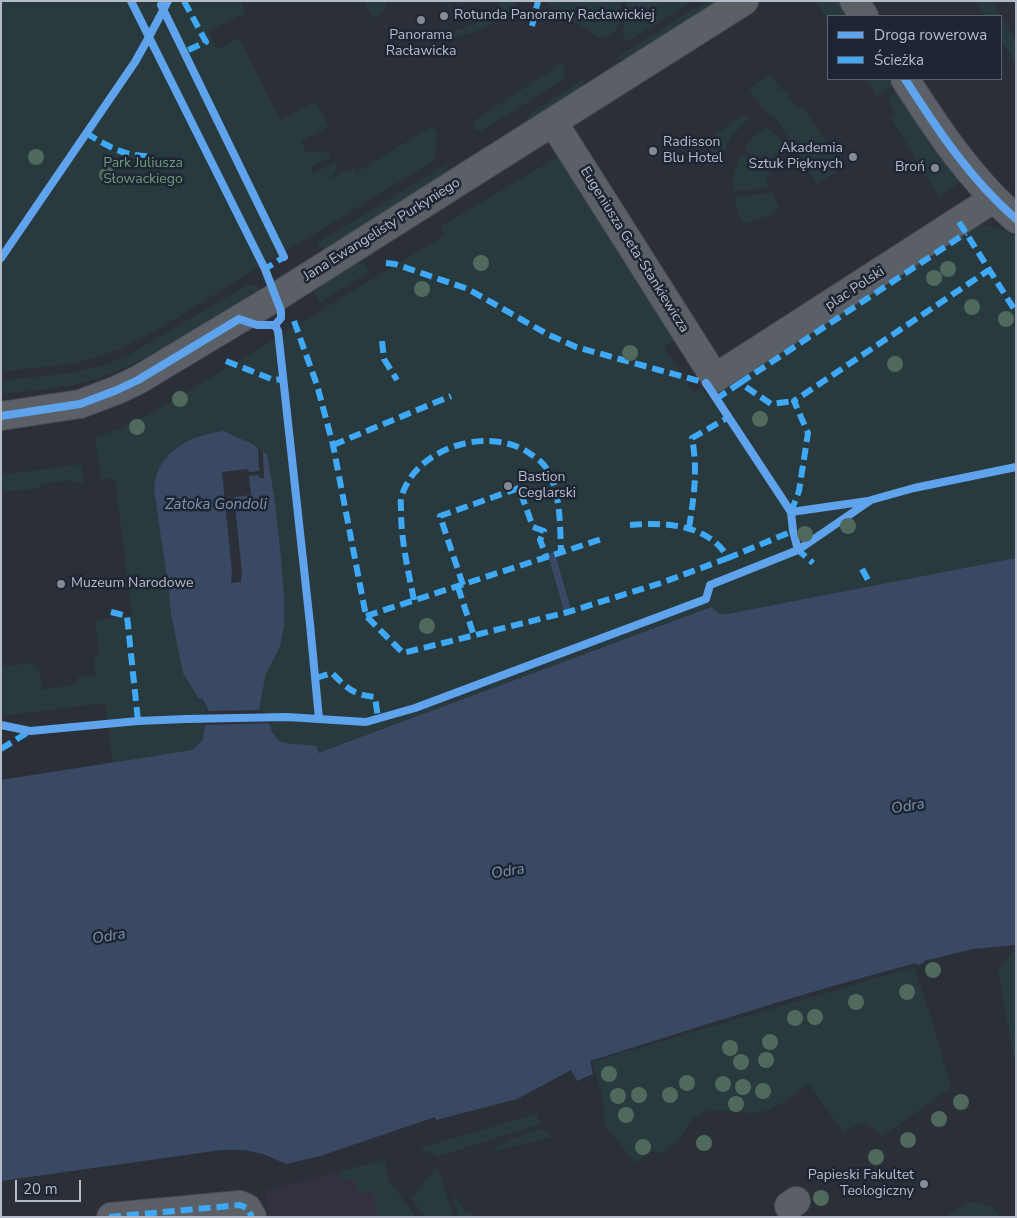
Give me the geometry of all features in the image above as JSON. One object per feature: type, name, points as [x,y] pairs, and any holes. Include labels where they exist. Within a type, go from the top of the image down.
[{"type":"street","name":"Jana Ewangelisty Purkyniego","points":[[1,416],[80,404],[138,380],[276,297],[744,1]]},
{"type":"street","points":[[854,1],[863,15]]},
{"type":"street","points":[[905,80],[961,161],[993,200],[1016,219]]},
{"type":"street","name":"Eugeniusza Geta-Stankiewicza","points":[[554,122],[715,378]]},
{"type":"street","name":"plac Polski","points":[[715,378],[993,200]]},
{"type":"street","points":[[111,1216],[240,1205],[250,1212]]},
{"type":"shaded area","points":[[372,1163],[385,1217],[267,1217],[270,1211],[265,1190]]},
{"type":"green space","name":"Park Juliusza Słowackiego","points":[[1,1],[240,1],[246,13],[208,31],[217,49],[239,38],[280,120],[316,102],[329,127],[301,141],[306,152],[328,151],[331,156],[310,168],[313,174],[335,162],[338,167],[330,180],[345,171],[347,173],[353,168],[356,173],[431,127],[437,131],[435,160],[153,332],[120,349],[77,363],[1,372]]},
{"type":"green space","points":[[364,1],[386,1],[388,4],[381,14],[373,18]]},
{"type":"green space","points":[[501,1],[519,1],[492,24],[482,29],[460,36],[436,40],[437,30],[456,30],[478,22]]},
{"type":"green space","points":[[547,1],[621,1],[619,20],[615,31],[611,35],[598,37],[548,5]]},
{"type":"green space","points":[[626,1],[692,1],[629,41],[623,36]]},
{"type":"green space","points":[[707,1],[719,1],[627,59],[613,60]]},
{"type":"green space","points":[[816,1],[839,1],[848,15],[827,15],[827,18]]},
{"type":"green space","points":[[977,1],[991,1],[1000,15],[985,15]]},
{"type":"green space","points":[[1002,18],[1016,41],[1016,64],[1002,42]]},
{"type":"green space","points":[[562,63],[565,73],[560,82],[481,131],[474,130],[474,124],[477,119]]},
{"type":"green space","points":[[770,75],[781,90],[784,89],[798,110],[803,107],[833,153],[836,153],[840,159],[840,170],[817,184],[775,117],[766,113],[749,89]]},
{"type":"green space","points":[[583,80],[582,89],[526,123],[531,113]]},
{"type":"green space","points":[[867,80],[890,80],[894,85],[877,96]]},
{"type":"green space","points":[[897,91],[959,183],[939,196],[890,117],[896,113],[887,98]]},
{"type":"green space","points":[[746,114],[749,118],[732,136],[721,156],[707,166],[714,135]]},
{"type":"green space","points":[[766,127],[778,137],[785,149],[768,163],[744,149],[754,136]]},
{"type":"green space","points":[[741,154],[770,171],[767,178],[767,188],[733,191],[734,173]]},
{"type":"green space","points":[[558,157],[675,340],[664,347],[694,393],[702,388],[708,397],[973,225],[1006,231],[1016,237],[1016,558],[727,614],[720,614],[710,607],[318,753],[193,750],[113,762],[105,703],[1,716],[1,667],[31,663],[39,671],[42,690],[77,684],[78,677],[96,675],[94,657],[99,656],[95,620],[132,616],[115,479],[101,479],[95,437],[118,429],[156,411],[445,235],[440,227]]},
{"type":"green space","points":[[449,163],[445,173],[437,182],[326,249],[320,248],[317,243]]},
{"type":"green space","points":[[773,193],[774,199],[780,208],[767,216],[743,223],[737,211],[734,197]]},
{"type":"green space","points":[[357,262],[364,263],[369,272],[320,302],[314,292],[347,265]]},
{"type":"green space","points":[[247,285],[253,285],[260,289],[157,351],[114,372],[70,385],[1,394],[1,381],[76,372],[101,366],[127,356]]},
{"type":"green space","points":[[81,464],[84,482],[74,483],[73,480],[39,484],[39,488],[1,492],[1,475]]},
{"type":"green space","points":[[1014,948],[1016,948],[1016,1067],[998,971]]},
{"type":"green space","points":[[914,967],[935,1030],[951,1088],[882,1136],[865,1123],[852,1127],[844,1133],[809,1084],[784,1102],[762,1112],[707,1111],[702,1113],[694,1118],[675,1143],[658,1154],[653,1150],[636,1163],[605,1126],[603,1097],[592,1062]]},
{"type":"green space","points":[[536,1114],[540,1124],[436,1157],[435,1154],[420,1150],[420,1148]]},
{"type":"green space","points":[[542,1129],[552,1137],[488,1152],[512,1139]]},
{"type":"green space","points":[[384,1160],[389,1181],[416,1217],[378,1217],[372,1190],[358,1192],[354,1180],[341,1182],[338,1172]]},
{"type":"green space","points":[[438,1166],[453,1217],[425,1217],[411,1198]]},
{"type":"green space","points":[[454,1193],[455,1199],[457,1198],[459,1204],[461,1203],[466,1214],[469,1212],[476,1217],[458,1217],[452,1195]]},
{"type":"green space","points":[[976,1202],[991,1206],[1000,1217],[945,1217],[967,1203]]},
{"type":"water","points":[[223,431],[250,443],[267,454],[275,502],[284,596],[284,627],[280,647],[266,673],[259,709],[278,740],[284,743],[317,746],[318,753],[711,607],[720,614],[727,614],[1016,558],[1016,945],[973,949],[924,961],[924,963],[917,965],[916,963],[875,974],[793,998],[590,1061],[593,1074],[577,1081],[571,1070],[517,1099],[436,1120],[435,1117],[320,1156],[286,1164],[263,1154],[245,1150],[221,1150],[1,1181],[1,780],[192,750],[202,741],[208,709],[203,699],[199,699],[183,673],[171,614],[154,490],[156,477],[161,465],[176,448],[198,437]]},
{"type":"pier","points":[[258,448],[263,452],[264,478],[259,478],[259,475],[249,476],[251,495],[234,497],[242,572],[241,582],[231,583],[232,572],[222,472],[248,469],[249,472],[259,471]]},
{"type":"pier","points":[[263,710],[272,723],[203,725],[205,711]]},
{"type":"waterway","points":[[552,556],[568,612]]},
{"type":"marked path","points":[[184,1],[206,42],[184,52]]},
{"type":"marked path","points":[[532,26],[538,1]]},
{"type":"marked path","points":[[86,133],[122,152],[147,156]]},
{"type":"marked path","points":[[959,222],[1016,312]]},
{"type":"marked path","points":[[740,383],[966,233]]},
{"type":"marked path","points":[[264,266],[265,269],[284,257],[282,253]]},
{"type":"marked path","points":[[386,263],[395,264],[468,289],[547,334],[576,347],[706,383],[708,386]]},
{"type":"marked path","points":[[791,512],[799,491],[808,433],[794,401],[989,270]]},
{"type":"marked path","points":[[294,321],[317,385],[333,445],[366,616],[403,653],[568,612],[661,583],[728,558]]},
{"type":"marked path","points":[[382,341],[384,359],[397,380]]},
{"type":"marked path","points":[[226,361],[274,380],[284,379]]},
{"type":"marked path","points":[[716,399],[740,383],[771,404],[794,401]]},
{"type":"marked path","points":[[333,445],[451,396]]},
{"type":"marked path","points":[[689,528],[695,473],[692,438],[729,417]]},
{"type":"marked path","points":[[414,600],[401,521],[401,497],[410,479],[422,465],[437,454],[454,446],[491,441],[510,444],[526,451],[542,463],[550,474],[557,495],[561,553]]},
{"type":"marked path","points":[[463,585],[440,516],[519,488],[533,527],[544,531],[540,540],[547,558]]},
{"type":"marked path","points":[[630,525],[671,525],[698,532],[710,538],[728,558],[793,531]]},
{"type":"marked path","points":[[366,616],[605,538]]},
{"type":"marked path","points":[[798,548],[813,563]]},
{"type":"marked path","points":[[862,569],[868,580]]},
{"type":"marked path","points":[[458,587],[474,636]]},
{"type":"marked path","points":[[111,612],[127,616],[138,721]]},
{"type":"marked path","points":[[316,678],[332,673],[351,690],[361,695],[375,697],[378,718]]},
{"type":"marked path","points":[[1,749],[30,731]]},
{"type":"marked path","points":[[109,1217],[240,1205],[247,1208],[252,1217]]},
{"type":"cycle path","points":[[131,1],[265,269],[281,311],[281,318],[275,325],[278,331],[319,719]]},
{"type":"cycle path","points":[[1,258],[135,62],[168,1]]},
{"type":"cycle path","points":[[161,5],[284,257]]},
{"type":"cycle path","points":[[906,80],[955,153],[999,204],[1016,219]]},
{"type":"cycle path","points":[[1,416],[80,404],[117,390],[138,380],[239,319],[257,325],[275,325]]},
{"type":"cycle path","points":[[706,383],[791,512],[798,550]]},
{"type":"cycle path","points":[[1,725],[30,731],[138,721],[186,719],[287,717],[366,722],[415,708],[706,599],[710,585],[798,550],[871,500],[914,488],[1016,467]]},
{"type":"cycle path","points":[[791,512],[868,501]]},
{"type":"place","name":"Rotunda Panoramy Racławickiej","points":[[444,16]]},
{"type":"place","name":"Panorama Racławicka","points":[[421,20]]},
{"type":"place","name":"Radisson Blu Hotel","points":[[653,151]]},
{"type":"place","name":"Akademia Sztuk Pięknych","points":[[853,157]]},
{"type":"place","name":"Broń","points":[[935,168]]},
{"type":"place","name":"Bastion Ceglarski","points":[[508,486]]},
{"type":"place","name":"Muzeum Narodowe","points":[[61,584]]},
{"type":"place","name":"Papieski Fakultet Teologiczny","points":[[924,1184]]},
{"type":"water label","name":"Zatoka Gondoli","points":[[216,505]]},
{"type":"water label","name":"Odra","points":[[908,807]]},
{"type":"water label","name":"Odra","points":[[508,872]]},
{"type":"water label","name":"Odra","points":[[109,937]]}]
